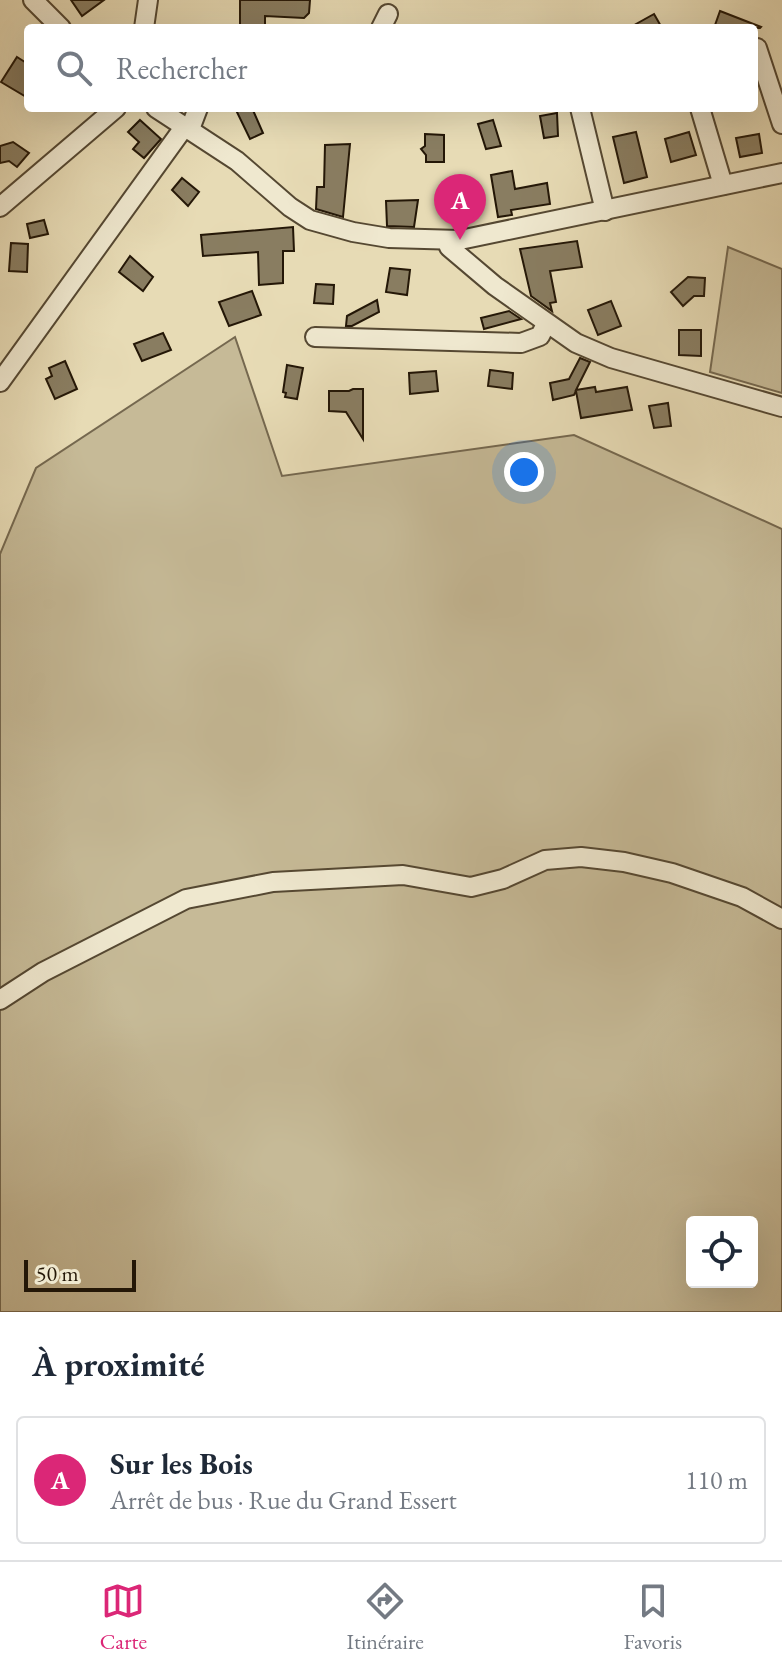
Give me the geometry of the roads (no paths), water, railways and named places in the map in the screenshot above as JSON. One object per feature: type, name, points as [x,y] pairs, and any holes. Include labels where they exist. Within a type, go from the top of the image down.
[{"type":"street","points":[[145,24],[148,0]]},
{"type":"street","points":[[35,1],[57,24]]},
{"type":"street","points":[[758,51],[782,124]]},
{"type":"street","points":[[0,207],[111,112]]},
{"type":"street","points":[[163,112],[237,161],[290,207],[310,220],[353,232],[447,241],[782,173]]},
{"type":"street","points":[[0,382],[188,127],[196,112]]},
{"type":"street","points":[[581,112],[605,211]]},
{"type":"street","points":[[701,112],[723,185]]},
{"type":"street","points":[[447,241],[449,247],[495,286],[576,343],[611,358],[782,407]]},
{"type":"street","points":[[315,337],[521,343],[540,336],[546,324]]},
{"type":"street","points":[[0,1000],[81,952],[186,899],[273,882],[403,875],[471,887],[503,879],[545,860],[581,857],[624,862],[672,873],[742,897],[782,919]]},
{"type":"place","name":"Sur les Bois","points":[[460,240]]}]
